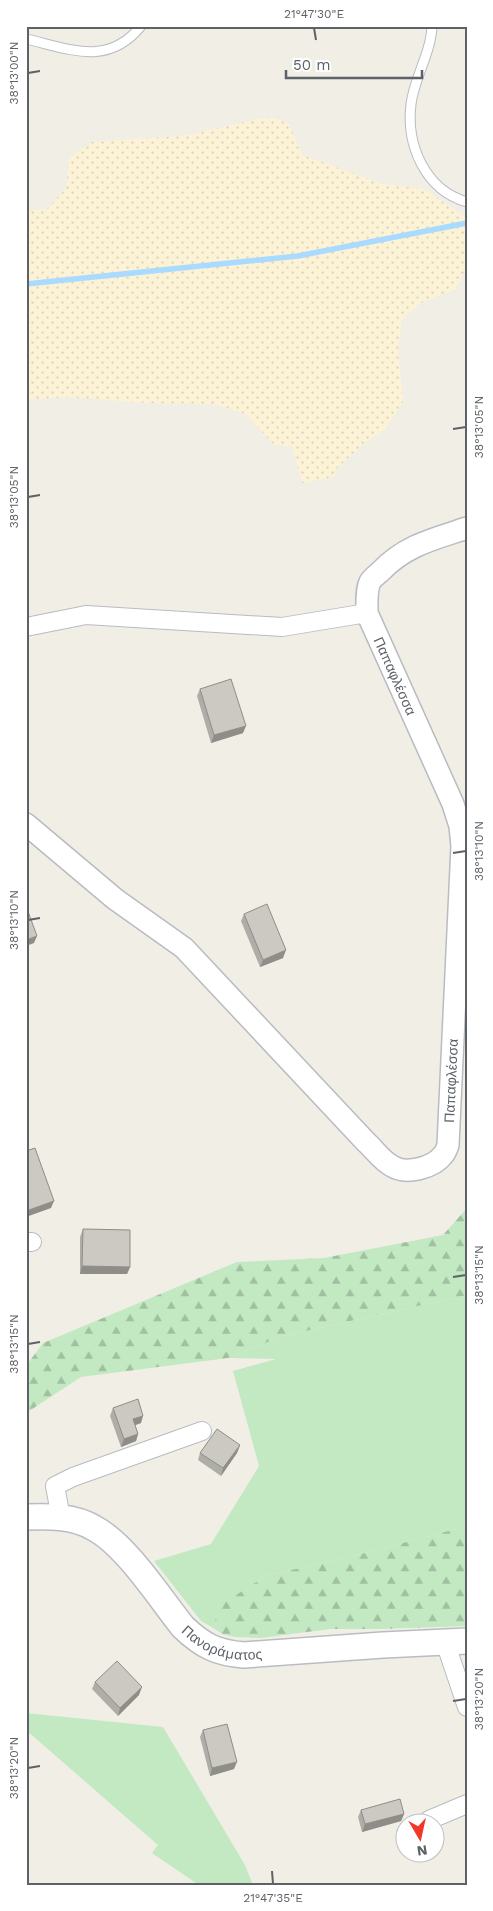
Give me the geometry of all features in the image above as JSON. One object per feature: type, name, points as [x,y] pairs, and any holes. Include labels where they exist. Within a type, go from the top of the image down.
[{"type":"main road","name":"Πανοράματος","points":[[26,1517],[61,1518],[93,1527],[114,1541],[183,1627],[201,1644],[226,1654],[244,1655],[456,1641]]},
{"type":"street","name":"Παπαφλέσσα","points":[[26,824],[115,900],[184,948],[366,1142],[392,1166],[404,1170],[419,1169],[432,1164],[442,1156],[448,1145],[462,846],[460,826],[453,804],[367,613],[370,581],[390,562],[414,545],[467,528]]},
{"type":"street","points":[[26,627],[86,615],[282,627],[367,613]]},
{"type":"street","points":[[61,1518],[55,1486],[72,1477],[202,1431]]},
{"type":"street","points":[[456,1641],[467,1706]]},
{"type":"street","points":[[443,1814],[467,1804]]},
{"type":"lane","points":[[26,39],[81,52],[112,50],[131,38],[141,26]]},
{"type":"lane","points":[[432,26],[411,103],[411,130],[419,163],[430,179],[441,189],[467,202]]},
{"type":"green space","points":[[467,1208],[467,1295],[283,1336],[228,1358],[81,1377],[26,1413],[26,1366],[43,1343],[237,1262],[324,1258],[443,1235]]},
{"type":"green space","points":[[467,1295],[467,1526],[338,1560],[267,1575],[217,1608],[215,1629],[201,1621],[154,1561],[211,1544],[259,1466],[233,1371],[276,1359],[228,1358],[283,1336]]},
{"type":"green space","points":[[467,1526],[467,1626],[330,1629],[261,1638],[234,1637],[222,1634],[215,1629],[216,1608],[267,1575],[338,1560]]},
{"type":"green space","points":[[26,1713],[163,1727],[245,1865],[253,1885],[199,1885],[152,1853],[158,1845],[26,1730]]},
{"type":"sand","points":[[277,118],[289,124],[302,155],[383,184],[424,189],[467,218],[467,266],[456,289],[419,304],[402,320],[398,349],[403,402],[385,430],[366,442],[336,469],[335,477],[302,483],[292,446],[274,445],[246,414],[214,404],[147,403],[69,397],[26,400],[26,211],[47,209],[66,188],[70,157],[92,142],[183,136],[258,119]]},
{"type":"building","points":[[231,679],[246,726],[214,735],[200,689]]},
{"type":"building","points":[[267,904],[286,950],[263,960],[244,914]]},
{"type":"building","points":[[26,906],[37,936],[26,940]]},
{"type":"building","points":[[35,1148],[54,1201],[26,1211],[26,1151]]},
{"type":"building","points":[[83,1229],[130,1230],[130,1267],[82,1266]]},
{"type":"building","points":[[138,1399],[143,1416],[133,1419],[138,1434],[124,1439],[113,1408]]},
{"type":"building","points":[[217,1429],[240,1445],[223,1468],[200,1453]]},
{"type":"building","points":[[117,1661],[142,1687],[120,1708],[95,1682]]},
{"type":"building","points":[[227,1724],[237,1762],[212,1768],[203,1730]]},
{"type":"building","points":[[400,1799],[404,1814],[396,1814],[396,1816],[365,1824],[361,1810]]},
{"type":"waterway","points":[[26,284],[298,256],[467,223]]}]
